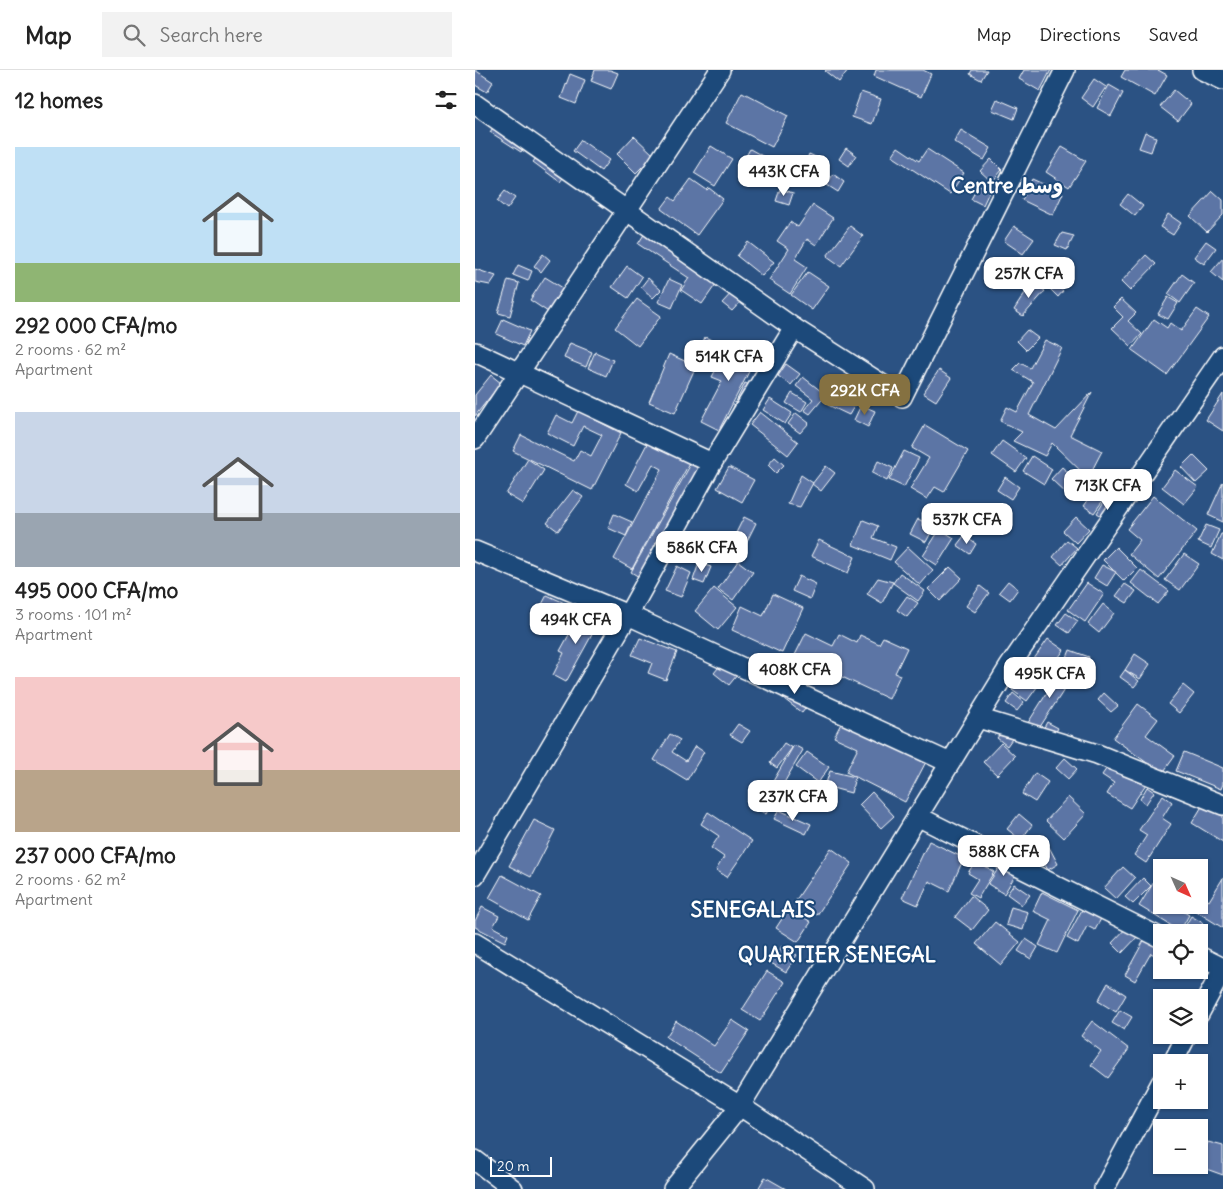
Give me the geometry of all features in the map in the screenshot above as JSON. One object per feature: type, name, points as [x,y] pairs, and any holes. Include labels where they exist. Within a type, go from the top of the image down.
[{"type":"street","points":[[475,439],[720,70]]},
{"type":"street","points":[[475,104],[794,328],[902,397],[1065,70]]},
{"type":"street","points":[[1202,70],[1223,80]]},
{"type":"street","points":[[475,875],[628,614],[712,463],[794,328]]},
{"type":"street","points":[[475,352],[712,463]]},
{"type":"street","points":[[673,1189],[740,1106],[1009,667],[1223,356]]},
{"type":"street","points":[[475,551],[628,614],[950,763]]},
{"type":"street","points":[[978,718],[1097,754],[1223,805]]},
{"type":"street","points":[[917,816],[1153,934]]},
{"type":"street","points":[[475,943],[740,1106],[865,1189]]},
{"type":"street","points":[[1208,961],[1223,969],[1208,997]]},
{"type":"street","points":[[1104,1189],[1153,1098]]},
{"type":"street","points":[[475,1160],[513,1189]]},
{"type":"building","points":[[475,70],[493,82],[487,92],[475,85]]},
{"type":"building","points":[[595,70],[610,70],[618,73],[611,89],[591,81]]},
{"type":"building","points":[[826,70],[848,70],[839,82]]},
{"type":"building","points":[[876,70],[923,70],[931,74],[921,97],[874,76]]},
{"type":"building","points":[[972,70],[987,70],[981,80],[970,74]]},
{"type":"building","points":[[1024,70],[1051,70],[1040,91],[1019,79]]},
{"type":"building","points":[[1125,70],[1158,70],[1167,75],[1155,96],[1121,77]]},
{"type":"building","points":[[570,74],[585,80],[576,104],[561,98]]},
{"type":"building","points":[[1094,79],[1106,87],[1093,107],[1081,98]]},
{"type":"building","points":[[1109,85],[1123,93],[1111,116],[1097,108]]},
{"type":"building","points":[[1174,90],[1191,104],[1178,121],[1160,107]]},
{"type":"building","points":[[742,92],[788,116],[772,147],[726,123]]},
{"type":"building","points":[[861,92],[881,99],[872,124],[852,117]]},
{"type":"building","points":[[997,99],[1018,108],[1014,119],[992,110]]},
{"type":"building","points":[[497,122],[527,142],[521,152],[490,132]]},
{"type":"building","points":[[961,130],[991,148],[984,160],[954,142]]},
{"type":"building","points":[[1145,132],[1156,137],[1151,152],[1139,148]]},
{"type":"building","points":[[634,136],[654,155],[636,173],[617,154]]},
{"type":"building","points":[[581,140],[609,160],[601,171],[573,151]]},
{"type":"building","points":[[711,146],[732,159],[715,186],[694,173]]},
{"type":"building","points":[[898,147],[919,161],[927,149],[964,173],[950,194],[892,156]]},
{"type":"building","points":[[1062,147],[1086,161],[1069,187],[1046,172]]},
{"type":"building","points":[[846,148],[856,155],[849,166],[839,159]]},
{"type":"building","points":[[750,149],[782,167],[775,177],[759,168],[752,181],[737,172]]},
{"type":"building","points":[[541,151],[568,171],[560,182],[533,162]]},
{"type":"building","points":[[809,154],[820,159],[812,177],[801,172]]},
{"type":"building","points":[[991,159],[1002,170],[992,182],[980,171]]},
{"type":"building","points":[[833,174],[844,182],[838,192],[827,185]]},
{"type":"building","points":[[691,179],[707,190],[709,188],[723,199],[697,235],[661,209],[670,197],[675,201]]},
{"type":"building","points":[[1032,179],[1063,193],[1053,215],[1022,200]]},
{"type":"building","points":[[979,185],[990,190],[983,205],[971,199]]},
{"type":"building","points":[[780,189],[793,193],[789,205],[776,201]]},
{"type":"building","points":[[505,191],[515,198],[507,209],[497,201]]},
{"type":"building","points":[[1213,191],[1223,200],[1223,215],[1207,232],[1190,216]]},
{"type":"building","points":[[1128,194],[1143,206],[1135,216],[1120,204]]},
{"type":"building","points":[[813,205],[833,218],[816,245],[807,239],[795,259],[807,267],[790,294],[769,280],[789,249],[777,241],[790,222],[798,227]]},
{"type":"building","points":[[1168,214],[1181,223],[1173,235],[1160,227]]},
{"type":"building","points":[[650,225],[723,274],[702,304],[681,290],[689,278],[638,244]]},
{"type":"building","points":[[850,226],[863,236],[841,266],[827,256]]},
{"type":"building","points":[[1014,226],[1034,239],[1023,254],[1004,241]]},
{"type":"building","points":[[1062,233],[1074,236],[1067,250],[1055,245]]},
{"type":"building","points":[[1206,241],[1216,248],[1204,264],[1194,257]]},
{"type":"building","points":[[748,242],[774,262],[762,276],[737,256]]},
{"type":"building","points":[[543,254],[550,260],[541,272],[534,266]]},
{"type":"building","points":[[1146,255],[1156,264],[1130,291],[1121,282]]},
{"type":"building","points":[[1223,258],[1223,282],[1211,272]]},
{"type":"building","points":[[518,265],[532,271],[528,281],[513,275]]},
{"type":"building","points":[[627,266],[642,277],[628,298],[612,287]]},
{"type":"building","points":[[475,269],[496,276],[490,285],[475,282]]},
{"type":"building","points":[[808,272],[829,286],[812,310],[791,295]]},
{"type":"building","points":[[1182,274],[1194,283],[1180,303],[1168,294]]},
{"type":"building","points":[[545,277],[563,288],[548,312],[530,300]]},
{"type":"building","points":[[648,278],[661,290],[653,298],[641,287]]},
{"type":"building","points":[[669,279],[682,285],[672,308],[658,302]]},
{"type":"building","points":[[1052,279],[1063,291],[1058,297],[1047,286]]},
{"type":"building","points":[[508,280],[519,283],[510,316],[498,313]]},
{"type":"building","points":[[1032,282],[1045,291],[1023,316],[1014,310]]},
{"type":"building","points":[[736,288],[746,296],[732,311],[722,303]]},
{"type":"building","points":[[1168,297],[1178,303],[1168,319],[1158,314]]},
{"type":"building","points":[[637,299],[661,316],[638,346],[615,328]]},
{"type":"building","points":[[1121,299],[1136,313],[1128,321],[1142,334],[1131,346],[1112,328],[1123,317],[1113,307]]},
{"type":"building","points":[[1197,309],[1209,317],[1167,375],[1132,350],[1154,319],[1167,328],[1170,323],[1181,331]]},
{"type":"building","points":[[503,319],[530,331],[523,346],[496,334]]},
{"type":"building","points":[[1027,330],[1038,338],[1026,350],[1017,341]]},
{"type":"building","points":[[705,337],[720,344],[711,365],[696,359]]},
{"type":"building","points":[[731,340],[758,354],[719,430],[701,421],[722,381],[712,377]]},
{"type":"building","points":[[1045,340],[1062,348],[1029,415],[1056,430],[1092,392],[1070,435],[1102,451],[1088,478],[1052,443],[1045,456],[1013,441],[1022,432],[1000,421],[1007,407],[1017,412],[1033,382],[1013,370],[1020,363],[1030,368]]},
{"type":"building","points":[[570,343],[592,352],[586,367],[564,358]]},
{"type":"building","points":[[595,352],[613,360],[606,376],[588,368]]},
{"type":"building","points":[[669,354],[696,366],[675,413],[649,402]]},
{"type":"building","points":[[786,364],[800,374],[791,385],[778,376]]},
{"type":"building","points":[[939,370],[951,378],[936,401],[923,393]]},
{"type":"building","points":[[849,374],[871,393],[863,404],[840,385]]},
{"type":"building","points":[[491,375],[501,383],[475,416],[475,395]]},
{"type":"building","points":[[803,377],[826,395],[810,414],[804,410],[813,399],[796,386]]},
{"type":"building","points":[[745,383],[756,388],[742,417],[731,412]]},
{"type":"building","points":[[792,393],[807,402],[801,412],[786,403]]},
{"type":"building","points":[[1223,394],[1223,431],[1206,420]]},
{"type":"building","points":[[833,395],[855,405],[849,415],[828,405]]},
{"type":"building","points":[[770,399],[792,413],[785,424],[763,410]]},
{"type":"building","points":[[861,405],[875,411],[868,427],[854,420]]},
{"type":"building","points":[[578,411],[621,433],[592,490],[513,451],[521,435],[574,461],[580,450],[591,456],[602,435],[583,426],[573,446],[547,433],[556,415],[572,423]]},
{"type":"building","points":[[760,412],[798,442],[788,455],[750,425]]},
{"type":"building","points":[[796,413],[809,423],[800,433],[788,424]]},
{"type":"building","points":[[925,425],[968,451],[944,492],[935,487],[927,499],[910,489],[929,458],[912,448]]},
{"type":"building","points":[[649,440],[690,462],[632,569],[614,559],[662,469],[653,464],[638,491],[626,484]]},
{"type":"building","points":[[1002,441],[1026,458],[1016,472],[992,455]]},
{"type":"building","points":[[904,451],[919,458],[904,487],[889,480]]},
{"type":"building","points":[[1193,455],[1209,471],[1196,483],[1181,467]]},
{"type":"building","points":[[1032,456],[1052,469],[1044,484],[1023,471]]},
{"type":"building","points":[[775,457],[784,465],[776,473],[768,465]]},
{"type":"building","points":[[528,459],[544,470],[523,504],[506,494]]},
{"type":"building","points":[[878,461],[893,468],[887,481],[872,473]]},
{"type":"building","points":[[692,462],[705,470],[644,580],[631,572]]},
{"type":"building","points":[[826,466],[835,473],[821,491],[812,484]]},
{"type":"building","points":[[729,467],[754,480],[742,502],[717,488]]},
{"type":"building","points":[[1062,467],[1082,485],[1070,497],[1051,479]]},
{"type":"building","points":[[1175,470],[1198,487],[1184,504],[1162,487]]},
{"type":"building","points":[[801,475],[813,483],[800,507],[788,504]]},
{"type":"building","points":[[1005,477],[1019,487],[1011,499],[997,490]]},
{"type":"building","points":[[1223,482],[1223,522],[1208,515]]},
{"type":"building","points":[[573,490],[583,497],[558,531],[547,523]]},
{"type":"building","points":[[1094,492],[1104,499],[1094,513],[1084,506]]},
{"type":"building","points":[[1153,496],[1197,531],[1159,579],[1129,554],[1140,540],[1127,529]]},
{"type":"building","points":[[1105,500],[1119,509],[1110,521],[1097,513]]},
{"type":"building","points":[[961,506],[974,515],[968,523],[955,514]]},
{"type":"building","points":[[614,514],[632,522],[626,536],[608,528]]},
{"type":"building","points":[[744,517],[756,523],[745,545],[733,539]]},
{"type":"building","points":[[1076,517],[1089,529],[1076,543],[1063,531]]},
{"type":"building","points":[[918,519],[934,527],[926,542],[910,534]]},
{"type":"building","points":[[863,520],[878,526],[873,538],[896,547],[890,560],[853,545]]},
{"type":"building","points":[[1206,525],[1219,530],[1211,548],[1198,542]]},
{"type":"building","points":[[940,529],[954,538],[937,565],[923,556]]},
{"type":"building","points":[[1221,534],[1223,534],[1223,560],[1212,554]]},
{"type":"building","points":[[964,536],[976,544],[970,554],[957,545]]},
{"type":"building","points":[[819,540],[855,557],[848,573],[811,556]]},
{"type":"building","points":[[1067,540],[1077,548],[1062,565],[1053,557]]},
{"type":"building","points":[[908,547],[933,570],[920,585],[894,562]]},
{"type":"building","points":[[1116,547],[1137,568],[1124,581],[1103,560]]},
{"type":"building","points":[[1184,554],[1199,564],[1180,590],[1165,580]]},
{"type":"building","points":[[738,561],[753,572],[733,600],[718,589]]},
{"type":"building","points":[[699,563],[711,567],[704,584],[693,580]]},
{"type":"building","points":[[1102,565],[1116,572],[1107,586],[1094,578]]},
{"type":"building","points":[[677,566],[691,573],[681,597],[665,591]]},
{"type":"building","points":[[950,567],[962,578],[940,601],[928,589]]},
{"type":"building","points":[[1141,570],[1169,591],[1158,604],[1131,583]]},
{"type":"building","points":[[900,573],[925,591],[918,601],[893,583]]},
{"type":"building","points":[[799,576],[816,584],[810,599],[792,591]]},
{"type":"building","points":[[878,578],[893,582],[882,603],[867,594]]},
{"type":"building","points":[[1008,581],[1018,589],[1010,600],[999,592]]},
{"type":"building","points":[[1087,583],[1104,594],[1085,622],[1068,610]]},
{"type":"building","points":[[1125,584],[1136,591],[1127,603],[1116,596]]},
{"type":"building","points":[[980,586],[989,593],[975,612],[966,606]]},
{"type":"building","points":[[714,588],[737,607],[718,630],[695,611]]},
{"type":"building","points":[[773,594],[803,608],[782,653],[732,630],[742,606],[763,616]]},
{"type":"building","points":[[547,595],[580,610],[573,626],[539,610]]},
{"type":"building","points":[[907,596],[918,603],[907,617],[897,610]]},
{"type":"building","points":[[1103,604],[1114,613],[1099,633],[1088,624]]},
{"type":"building","points":[[582,611],[600,620],[566,682],[553,675],[564,653],[560,651]]},
{"type":"building","points":[[1066,613],[1078,621],[1069,633],[1057,625]]},
{"type":"building","points":[[806,633],[833,646],[839,634],[857,643],[860,635],[879,644],[883,637],[907,648],[895,673],[900,675],[889,699],[795,655]]},
{"type":"building","points":[[640,638],[677,652],[666,680],[648,673],[652,663],[632,655]]},
{"type":"building","points":[[1048,639],[1064,650],[1027,701],[1012,690]]},
{"type":"building","points":[[1070,650],[1089,657],[1083,672],[1064,665]]},
{"type":"building","points":[[1135,654],[1150,664],[1140,679],[1125,670]]},
{"type":"building","points":[[727,657],[742,669],[729,685],[714,673]]},
{"type":"building","points":[[1064,666],[1075,673],[1036,733],[1026,726]]},
{"type":"building","points":[[1125,670],[1139,681],[1134,687],[1120,677]]},
{"type":"building","points":[[788,677],[814,697],[802,713],[775,692]]},
{"type":"building","points":[[1183,685],[1194,694],[1179,713],[1168,704]]},
{"type":"building","points":[[1013,693],[1024,702],[1017,711],[1006,703]]},
{"type":"building","points":[[1104,693],[1118,706],[1111,712],[1098,700]]},
{"type":"building","points":[[1138,704],[1158,719],[1146,735],[1175,756],[1162,774],[1113,738]]},
{"type":"building","points":[[846,714],[929,756],[905,802],[846,772],[858,748],[834,737]]},
{"type":"building","points":[[1009,722],[1019,729],[1007,746],[997,738]]},
{"type":"building","points":[[1047,722],[1058,728],[1052,739],[1041,733]]},
{"type":"building","points":[[738,724],[750,731],[742,742],[730,735]]},
{"type":"building","points":[[670,734],[680,740],[672,752],[686,761],[695,746],[704,752],[687,780],[654,760]]},
{"type":"building","points":[[784,743],[792,748],[777,768],[770,763]]},
{"type":"building","points":[[1001,743],[1015,756],[997,775],[983,762]]},
{"type":"building","points":[[794,745],[803,750],[766,814],[757,809]]},
{"type":"building","points":[[807,752],[829,767],[818,783],[796,767]]},
{"type":"building","points":[[1184,752],[1223,768],[1223,784],[1221,789],[1176,771]]},
{"type":"building","points":[[1065,758],[1077,769],[1068,779],[1056,768]]},
{"type":"building","points":[[1111,762],[1146,784],[1130,808],[1107,794],[1114,783],[1102,775]]},
{"type":"building","points":[[830,771],[855,777],[851,793],[825,786]]},
{"type":"building","points":[[1035,773],[1048,782],[1035,802],[1022,794]]},
{"type":"building","points":[[1147,787],[1154,792],[1146,804],[1140,799]]},
{"type":"building","points":[[872,792],[894,816],[881,828],[859,805]]},
{"type":"building","points":[[1163,795],[1172,802],[1162,818],[1171,824],[1146,863],[1134,855],[1147,835],[1139,830]]},
{"type":"building","points":[[1068,797],[1086,814],[1064,838],[1046,821]]},
{"type":"building","points":[[1207,798],[1223,808],[1223,842],[1192,823]]},
{"type":"building","points":[[779,810],[811,824],[806,834],[774,819]]},
{"type":"building","points":[[708,812],[752,841],[727,877],[716,870],[724,857],[711,848],[719,836],[701,824]]},
{"type":"building","points":[[1019,814],[1032,825],[1021,840],[1007,829]]},
{"type":"building","points":[[534,820],[555,830],[531,877],[509,866]]},
{"type":"building","points":[[929,841],[964,858],[949,891],[929,881],[918,905],[902,898]]},
{"type":"building","points":[[1049,847],[1058,864],[1048,870],[1038,853]]},
{"type":"building","points":[[831,848],[852,863],[817,915],[796,900]]},
{"type":"building","points":[[976,860],[994,872],[978,898],[969,893],[978,879],[968,873]]},
{"type":"building","points":[[1004,860],[1019,869],[1004,894],[988,884]]},
{"type":"building","points":[[1123,867],[1135,878],[1116,899],[1104,888]]},
{"type":"building","points":[[502,875],[541,896],[528,920],[489,898]]},
{"type":"building","points":[[1143,878],[1151,886],[1133,904],[1125,897]]},
{"type":"building","points":[[1223,878],[1223,928],[1200,914],[1208,914],[1209,901]]},
{"type":"building","points":[[1153,883],[1153,914],[1189,915],[1184,924],[1169,924],[1139,906]]},
{"type":"building","points":[[1014,884],[1030,895],[1022,905],[1007,894]]},
{"type":"building","points":[[1042,892],[1078,910],[1057,953],[1039,945],[1051,920],[1033,911]]},
{"type":"building","points":[[971,896],[988,910],[972,930],[955,917]]},
{"type":"building","points":[[1084,906],[1103,915],[1095,930],[1087,926],[1078,944],[1067,938]]},
{"type":"building","points":[[482,907],[499,916],[493,927],[508,935],[505,942],[475,927],[475,921]]},
{"type":"building","points":[[1011,907],[1028,912],[1023,930],[1006,925]]},
{"type":"building","points":[[789,908],[811,922],[798,942],[776,928]]},
{"type":"building","points":[[1191,916],[1203,923],[1202,924],[1186,924]]},
{"type":"building","points":[[995,922],[1020,942],[1001,965],[976,944]]},
{"type":"building","points":[[1130,924],[1140,934],[1122,953],[1112,943]]},
{"type":"building","points":[[1148,933],[1153,936],[1153,954],[1151,953],[1135,981],[1125,975]]},
{"type":"building","points":[[1026,939],[1038,947],[1031,959],[1018,951]]},
{"type":"building","points":[[782,946],[797,955],[786,972],[771,963]]},
{"type":"building","points":[[767,971],[785,982],[760,1021],[742,1010]]},
{"type":"building","points":[[1108,983],[1126,995],[1116,1012],[1098,1001]]},
{"type":"building","points":[[1120,1010],[1132,1017],[1124,1030],[1112,1023]]},
{"type":"building","points":[[732,1020],[749,1031],[721,1073],[666,1037],[676,1021],[714,1046]]},
{"type":"building","points":[[1092,1021],[1129,1049],[1108,1078],[1091,1065],[1101,1051],[1081,1036]]},
{"type":"building","points":[[1208,1142],[1223,1146],[1223,1175],[1208,1170]]},
{"type":"building","points":[[765,1177],[786,1189],[758,1189]]},
{"type":"district","name":"Centre وسط","points":[[1007,186]]},
{"type":"district","name":"SENEGALAIS","points":[[753,910]]},
{"type":"district","name":"QUARTIER SENEGAL","points":[[837,955]]}]
